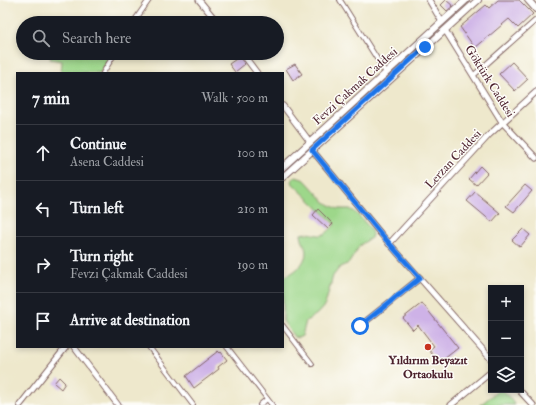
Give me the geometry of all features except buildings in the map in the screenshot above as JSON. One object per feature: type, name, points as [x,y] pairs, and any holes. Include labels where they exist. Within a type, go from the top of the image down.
[{"type":"main road","name":"Fevzi Çakmak Caddesi","points":[[284,166],[466,0]]},
{"type":"main road","name":"Fevzi Çakmak Caddesi","points":[[284,176],[478,0]]},
{"type":"main road","points":[[528,0],[536,9]]},
{"type":"main road","points":[[442,22],[445,30]]},
{"type":"street","points":[[138,16],[149,0]]},
{"type":"street","points":[[199,0],[212,16]]},
{"type":"street","points":[[340,0],[386,73]]},
{"type":"street","points":[[429,0],[442,22]]},
{"type":"street","points":[[474,75],[536,20]]},
{"type":"street","name":"Göktürk Caddesi","points":[[445,30],[502,122],[536,158]]},
{"type":"street","points":[[104,72],[111,60]]},
{"type":"street","points":[[247,60],[256,72]]},
{"type":"street","name":"Lerzan Caddesi","points":[[389,244],[502,122],[536,92]]},
{"type":"street","points":[[284,107],[310,142]]},
{"type":"street","points":[[312,150],[389,244],[489,357]]},
{"type":"street","points":[[360,326],[420,278]]},
{"type":"street","points":[[284,327],[312,364]]},
{"type":"street","points":[[20,405],[65,348]]},
{"type":"street","points":[[75,348],[118,405]]},
{"type":"street","points":[[150,348],[193,405]]},
{"type":"street","points":[[228,348],[272,405]]},
{"type":"street","points":[[451,405],[488,374]]},
{"type":"street","points":[[522,393],[533,405]]},
{"type":"street","points":[[260,405],[267,399]]},
{"type":"green space","points":[[56,60],[108,60],[101,72],[61,72],[62,61]]},
{"type":"green space","points":[[296,177],[305,180],[324,201],[330,205],[338,209],[350,209],[355,212],[371,229],[372,235],[371,238],[360,245],[349,263],[340,267],[333,276],[325,305],[317,314],[306,321],[302,336],[298,338],[294,337],[284,322],[284,277],[295,271],[304,261],[306,250],[301,234],[307,233],[322,235],[330,230],[335,224],[291,182],[292,179]]},
{"type":"green space","points":[[495,393],[505,393],[515,405],[480,405]]},
{"type":"place","name":"Yıldırım Beyazıt Ortaokulu","points":[[428,347]]},
{"type":"route","points":[[360,326],[420,278],[381,234],[312,150],[425,47]]}]
